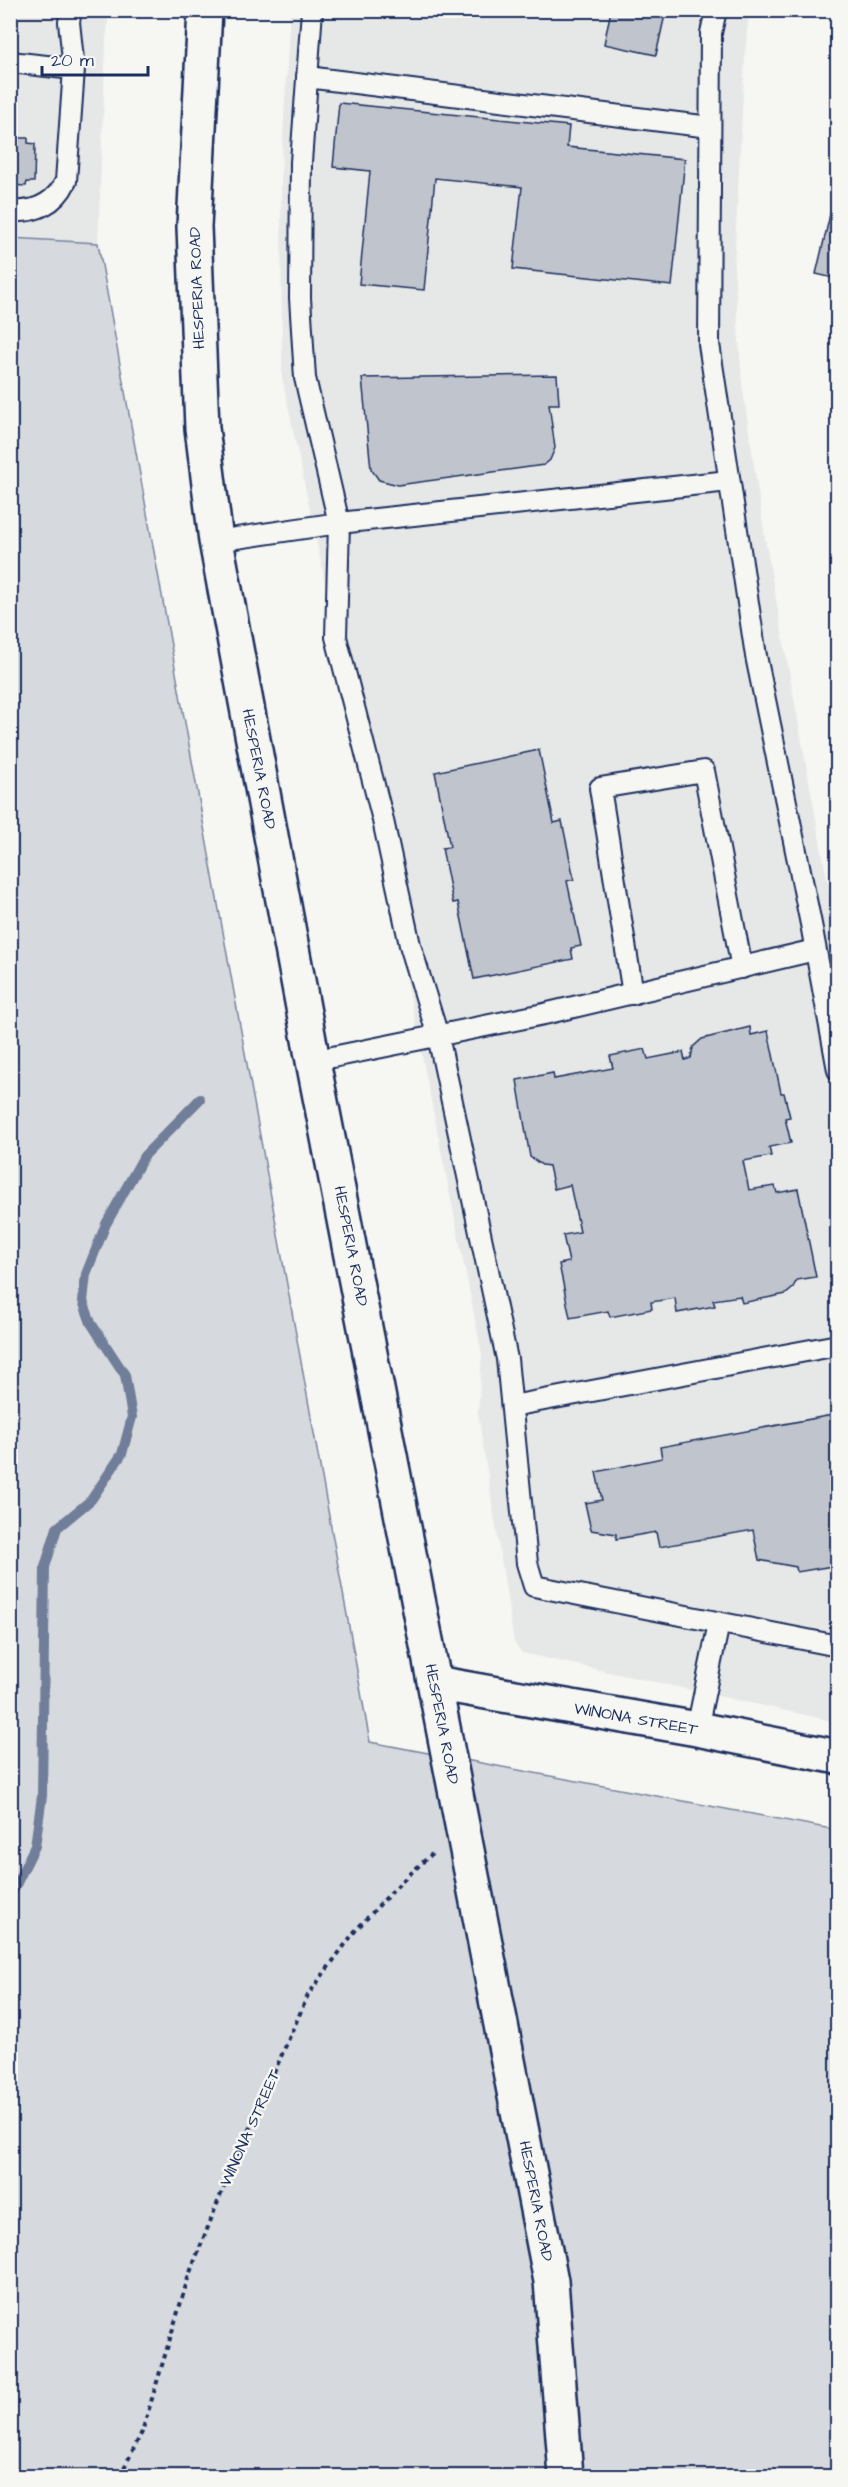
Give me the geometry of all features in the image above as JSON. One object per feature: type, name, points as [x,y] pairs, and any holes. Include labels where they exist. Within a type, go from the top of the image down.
[{"type":"main road","name":"HESPERIA ROAD","points":[[205,10],[194,227],[202,428],[216,541],[313,1061],[551,2281],[566,2476]]},
{"type":"main road","name":"WINONA STREET","points":[[435,1683],[697,1729],[837,1758]]},
{"type":"lane","points":[[10,211],[28,213],[42,207],[60,193],[66,181],[74,69],[69,22],[71,10]]},
{"type":"lane","points":[[312,10],[301,162],[300,298],[305,378],[339,523],[336,637],[382,816],[410,945],[438,1036],[507,1359],[527,1563],[534,1586],[837,1646]]},
{"type":"lane","points":[[716,10],[711,33],[709,344],[756,656],[837,1070]]},
{"type":"lane","points":[[10,62],[74,69]]},
{"type":"lane","points":[[307,77],[711,127]]},
{"type":"lane","points":[[216,541],[339,523],[729,482]]},
{"type":"lane","points":[[633,994],[600,788],[704,771],[742,968]]},
{"type":"lane","points":[[313,1061],[633,994],[815,950]]},
{"type":"lane","points":[[512,1406],[837,1345]]},
{"type":"lane","points":[[697,1729],[719,1623]]},
{"type":"path","name":"WINONA STREET","points":[[120,2476],[142,2432],[194,2264],[308,1995],[355,1931],[400,1883],[461,1827]]},
{"type":"shaded area","points":[[10,11],[109,11],[98,243],[11,238]]},
{"type":"shaded area","points":[[290,11],[749,11],[734,267],[742,384],[765,539],[830,896],[837,894],[837,1722],[522,1653],[514,1642],[478,1413],[482,1354],[366,776],[282,377],[281,171]]},
{"type":"shaded area","points":[[10,238],[98,243],[370,1742],[837,1830],[837,2476],[11,2476]]},
{"type":"building","points":[[611,10],[666,10],[656,55],[604,44]]},
{"type":"building","points":[[339,103],[569,126],[567,147],[685,159],[672,286],[513,269],[522,187],[435,178],[424,290],[359,284],[370,171],[333,167]]},
{"type":"building","points":[[10,138],[28,138],[28,143],[35,144],[34,182],[27,182],[26,186],[10,185]]},
{"type":"building","points":[[833,202],[838,203],[838,279],[816,274]]},
{"type":"building","points":[[557,375],[559,404],[549,404],[555,448],[550,460],[544,465],[398,485],[379,480],[371,469],[362,378]]},
{"type":"building","points":[[539,750],[554,823],[562,821],[574,879],[567,881],[581,946],[571,948],[573,959],[474,979],[458,902],[453,903],[442,848],[450,847],[435,772]]},
{"type":"building","points":[[750,1027],[751,1035],[768,1031],[781,1093],[784,1093],[790,1117],[785,1118],[791,1143],[769,1147],[771,1156],[743,1161],[749,1190],[775,1186],[777,1193],[798,1189],[816,1277],[797,1280],[786,1294],[742,1303],[740,1296],[713,1300],[715,1306],[677,1313],[675,1298],[651,1302],[652,1309],[610,1317],[608,1311],[570,1318],[559,1264],[569,1262],[563,1235],[580,1232],[570,1185],[554,1189],[549,1166],[542,1165],[530,1157],[517,1080],[553,1073],[554,1079],[613,1068],[610,1056],[645,1049],[648,1059],[683,1052],[685,1060],[691,1058],[693,1047],[702,1039]]},
{"type":"building","points":[[838,1414],[838,1565],[797,1572],[796,1567],[759,1560],[753,1530],[659,1547],[656,1532],[616,1539],[616,1534],[591,1530],[585,1503],[602,1500],[596,1472],[662,1458],[660,1447]]},
{"type":"waterway","points":[[10,1897],[35,1846],[42,1796],[45,1567],[57,1528],[91,1500],[122,1454],[132,1417],[125,1375],[91,1323],[83,1301],[86,1274],[106,1224],[144,1156],[200,1099]]}]
